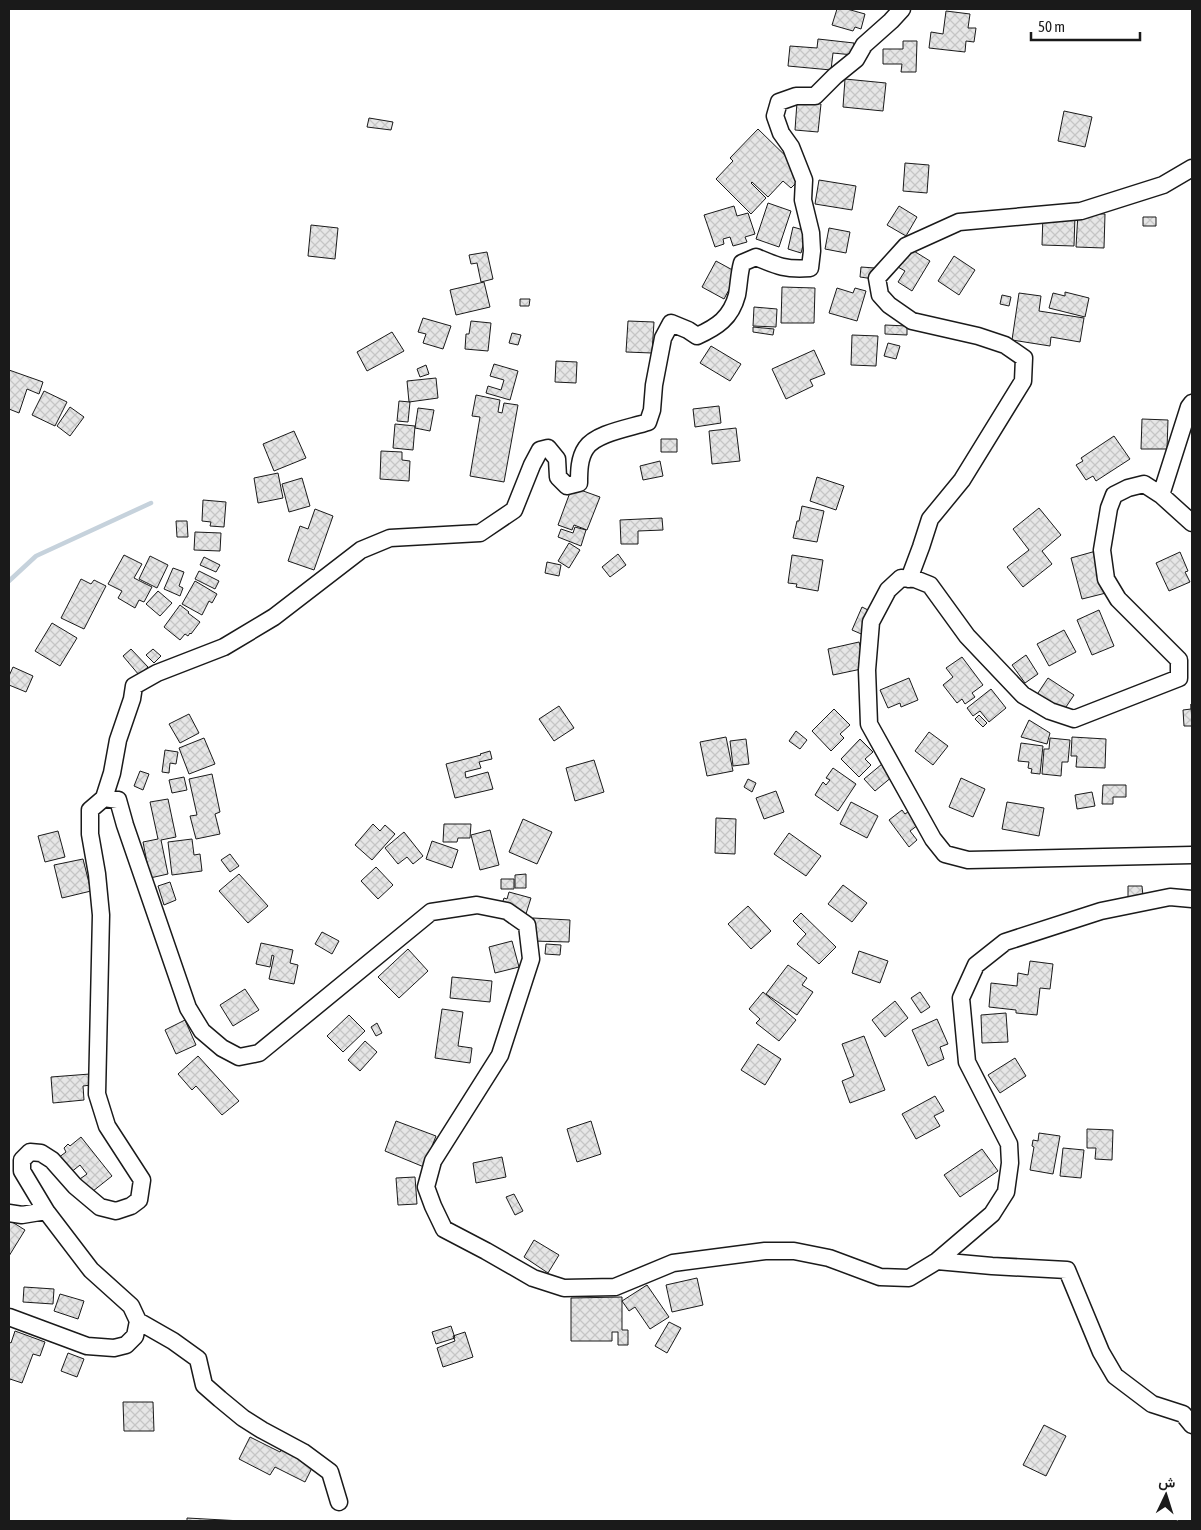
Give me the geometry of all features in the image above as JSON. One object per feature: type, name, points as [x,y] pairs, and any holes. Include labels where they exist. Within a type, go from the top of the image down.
[{"type":"street","points":[[339,1502],[330,1472],[303,1452],[243,1418],[204,1385],[198,1359],[138,1320],[131,1306],[91,1270],[46,1211],[22,1171],[22,1160],[30,1152],[41,1153],[52,1160],[75,1186],[100,1207],[116,1211],[131,1206],[139,1200],[142,1180],[107,1126],[97,1094],[101,915],[97,874],[90,834],[90,810],[104,798],[134,686],[157,673],[224,646],[266,622],[361,550],[390,538],[480,533],[514,510],[540,450],[548,448],[557,459],[558,477],[567,486],[579,483],[579,466],[586,448],[602,435],[648,422],[652,410],[654,385],[663,338],[671,323],[697,336],[716,327],[732,310],[737,294],[742,263],[756,257],[792,270],[810,268],[812,233],[803,200],[804,180],[790,147],[780,133],[776,116],[779,102],[796,96],[815,96],[856,59],[864,45],[902,9]]},
{"type":"street","points":[[909,579],[930,519],[962,480],[1024,380],[1024,358],[1005,345],[978,336],[912,321],[889,305],[880,295],[877,278],[906,246],[959,222],[1081,211],[1163,185],[1192,168]]},
{"type":"street","points":[[1161,495],[1189,407],[1192,403]]},
{"type":"street","points":[[1192,524],[1161,495],[1144,484],[1128,488],[1114,495],[1102,550],[1106,579],[1118,599],[1179,660],[1179,678],[1074,719],[1050,711],[1024,695],[966,636],[930,585],[915,579],[901,578],[888,590],[871,622],[867,670],[869,724],[933,839],[945,854],[968,860],[1192,855]]},
{"type":"street","points":[[104,798],[118,800],[188,1008],[202,1031],[222,1048],[239,1057],[259,1053],[431,912],[477,905],[507,910],[527,925],[531,959],[500,1055],[433,1161],[426,1187],[444,1230],[533,1278],[564,1288],[614,1287],[673,1262],[765,1251],[794,1251],[829,1258],[880,1277],[909,1278],[937,1261],[992,1214],[1006,1192],[1009,1173],[1009,1144],[967,1062],[962,998],[976,966],[1005,942],[1100,911],[1170,897],[1192,899]]},
{"type":"street","points":[[9,1213],[22,1215],[46,1211]]},
{"type":"street","points":[[937,1261],[1067,1270],[1101,1352],[1115,1376],[1152,1404],[1183,1414],[1192,1425]]},
{"type":"street","points":[[9,1317],[87,1346],[114,1348],[126,1345],[135,1336],[138,1320]]},
{"type":"building","points":[[837,9],[847,9],[865,14],[861,29],[855,27],[853,31],[832,25]]},
{"type":"building","points":[[946,11],[970,14],[968,28],[976,28],[974,42],[966,41],[965,52],[929,48],[931,32],[943,34]]},
{"type":"building","points":[[818,39],[854,43],[853,55],[833,53],[831,70],[788,66],[790,46],[817,48]]},
{"type":"building","points":[[903,41],[917,41],[916,72],[901,72],[902,64],[883,64],[883,49],[903,49]]},
{"type":"building","points":[[845,79],[886,83],[883,111],[843,107]]},
{"type":"building","points":[[797,102],[821,104],[818,132],[795,130]]},
{"type":"building","points":[[1064,111],[1092,117],[1085,147],[1058,141]]},
{"type":"building","points":[[369,118],[393,122],[391,130],[367,127]]},
{"type":"building","points":[[758,129],[798,168],[792,175],[798,181],[791,188],[783,181],[768,197],[752,182],[766,198],[751,214],[716,179],[733,161],[730,158]]},
{"type":"building","points":[[905,163],[929,165],[927,193],[903,191]]},
{"type":"building","points":[[819,180],[856,186],[852,210],[815,204]]},
{"type":"building","points":[[768,203],[791,211],[779,247],[756,239]]},
{"type":"building","points":[[734,206],[737,216],[748,213],[755,234],[745,237],[747,242],[733,246],[730,237],[723,239],[724,244],[715,247],[704,215]]},
{"type":"building","points":[[899,206],[917,217],[906,236],[887,225]]},
{"type":"building","points":[[1078,213],[1105,214],[1104,248],[1076,247]]},
{"type":"building","points":[[1043,214],[1075,215],[1074,246],[1042,245]]},
{"type":"building","points":[[1143,217],[1156,217],[1156,226],[1143,226]]},
{"type":"building","points":[[311,225],[338,228],[335,259],[308,256]]},
{"type":"building","points":[[793,227],[807,231],[801,253],[788,249]]},
{"type":"building","points":[[829,228],[850,232],[846,253],[825,249]]},
{"type":"building","points":[[909,248],[930,261],[912,291],[898,282],[905,271],[898,267]]},
{"type":"building","points":[[487,252],[493,279],[481,282],[477,263],[471,264],[469,255]]},
{"type":"building","points":[[954,256],[975,270],[959,295],[938,281]]},
{"type":"building","points":[[716,261],[738,273],[724,299],[702,287]]},
{"type":"building","points":[[861,267],[875,268],[874,279],[860,277]]},
{"type":"building","points":[[484,282],[490,307],[456,315],[450,290]]},
{"type":"building","points":[[782,287],[815,288],[814,323],[781,323]]},
{"type":"building","points":[[837,288],[853,293],[855,288],[866,291],[857,321],[829,313]]},
{"type":"building","points":[[1065,292],[1089,298],[1085,317],[1049,308],[1053,293],[1065,296]]},
{"type":"building","points":[[1019,293],[1041,296],[1039,311],[1084,318],[1080,342],[1051,337],[1050,346],[1012,340]]},
{"type":"building","points":[[1002,295],[1011,297],[1009,306],[1000,304]]},
{"type":"building","points":[[520,299],[530,299],[529,306],[520,306]]},
{"type":"building","points":[[754,307],[777,309],[776,327],[753,326]]},
{"type":"building","points":[[423,318],[451,326],[443,349],[423,343],[426,334],[418,332]]},
{"type":"building","points":[[471,321],[491,323],[488,351],[465,349],[466,334],[469,334]]},
{"type":"building","points":[[628,321],[654,322],[652,353],[626,352]]},
{"type":"building","points":[[885,325],[907,326],[907,335],[885,334]]},
{"type":"building","points":[[753,327],[774,329],[773,335],[753,332]]},
{"type":"building","points":[[392,332],[404,351],[367,371],[357,352]]},
{"type":"building","points":[[512,333],[521,335],[518,345],[509,343]]},
{"type":"building","points":[[852,335],[878,336],[876,366],[851,365]]},
{"type":"building","points":[[888,343],[900,346],[896,359],[884,356]]},
{"type":"building","points":[[711,346],[741,364],[730,381],[700,363]]},
{"type":"building","points":[[814,350],[825,374],[810,380],[813,386],[786,399],[772,369]]},
{"type":"building","points":[[556,361],[577,362],[576,383],[555,382]]},
{"type":"building","points":[[494,364],[518,371],[510,400],[486,393],[488,386],[501,390],[504,380],[490,376]]},
{"type":"building","points":[[426,365],[429,374],[420,377],[417,369]]},
{"type":"building","points":[[9,370],[43,382],[39,394],[27,389],[19,413],[9,409]]},
{"type":"building","points":[[436,378],[438,398],[409,402],[407,381]]},
{"type":"building","points":[[44,391],[67,402],[55,426],[32,415]]},
{"type":"building","points":[[476,395],[500,400],[498,412],[502,413],[504,403],[518,405],[504,482],[470,476],[480,417],[472,416]]},
{"type":"building","points":[[399,401],[410,402],[408,422],[397,421]]},
{"type":"building","points":[[719,406],[721,423],[695,427],[693,409]]},
{"type":"building","points":[[70,407],[84,417],[70,436],[57,426]]},
{"type":"building","points":[[418,408],[434,410],[430,431],[415,428]]},
{"type":"building","points":[[1142,419],[1168,420],[1167,449],[1141,449]]},
{"type":"building","points":[[395,424],[415,426],[413,450],[393,448]]},
{"type":"building","points":[[736,428],[740,461],[712,464],[709,431]]},
{"type":"building","points":[[294,431],[306,458],[274,471],[263,444]]},
{"type":"building","points":[[1114,436],[1130,459],[1096,481],[1093,476],[1086,480],[1076,465],[1083,461],[1081,458]]},
{"type":"building","points":[[661,439],[677,439],[677,452],[661,452]]},
{"type":"building","points":[[381,451],[402,452],[402,460],[410,461],[409,481],[380,479]]},
{"type":"building","points":[[660,461],[663,476],[643,480],[640,466]]},
{"type":"building","points":[[278,473],[283,498],[258,503],[254,478]]},
{"type":"building","points":[[817,477],[844,486],[836,510],[810,501]]},
{"type":"building","points":[[302,478],[310,506],[289,512],[282,484]]},
{"type":"building","points":[[572,487],[600,497],[587,530],[574,525],[572,530],[558,525]]},
{"type":"building","points":[[203,500],[226,502],[224,527],[210,526],[211,522],[202,521]]},
{"type":"building","points":[[802,506],[824,511],[817,542],[793,538]]},
{"type":"building","points":[[1039,508],[1061,535],[1042,551],[1052,564],[1023,587],[1007,567],[1029,550],[1013,529]]},
{"type":"building","points":[[315,509],[333,516],[314,570],[288,561],[300,526],[308,529]]},
{"type":"building","points":[[662,518],[663,530],[638,531],[638,544],[621,544],[620,520]]},
{"type":"building","points":[[176,521],[187,521],[188,537],[177,537]]},
{"type":"building","points":[[575,527],[586,530],[581,546],[558,537],[561,529],[573,533]]},
{"type":"building","points":[[195,532],[221,533],[220,551],[194,550]]},
{"type":"building","points":[[569,543],[580,550],[569,568],[558,561]]},
{"type":"building","points":[[1096,551],[1106,593],[1082,599],[1071,558]]},
{"type":"building","points":[[1180,552],[1188,571],[1185,572],[1190,582],[1169,591],[1156,563]]},
{"type":"building","points":[[618,554],[626,565],[610,577],[602,567]]},
{"type":"building","points":[[124,555],[142,564],[134,578],[152,587],[144,602],[139,600],[135,608],[118,598],[122,591],[108,584]]},
{"type":"building","points":[[792,555],[823,560],[818,591],[796,587],[797,584],[788,583]]},
{"type":"building","points":[[150,556],[168,565],[157,588],[139,579]]},
{"type":"building","points":[[204,557],[220,565],[216,572],[200,565]]},
{"type":"building","points":[[547,562],[561,565],[559,576],[545,573]]},
{"type":"building","points":[[173,568],[184,572],[179,586],[183,588],[180,596],[164,589]]},
{"type":"building","points":[[199,571],[219,581],[215,589],[195,579]]},
{"type":"building","points":[[81,579],[91,584],[94,580],[106,586],[84,629],[61,618]]},
{"type":"building","points":[[195,581],[217,594],[212,603],[209,601],[202,615],[182,604]]},
{"type":"building","points":[[158,591],[172,603],[160,616],[146,604]]},
{"type":"building","points":[[180,605],[200,622],[191,634],[188,636],[185,634],[180,640],[164,627]]},
{"type":"building","points":[[862,607],[876,614],[866,636],[852,630]]},
{"type":"building","points":[[1099,610],[1114,646],[1092,655],[1077,620]]},
{"type":"building","points":[[52,623],[77,638],[60,666],[35,651]]},
{"type":"building","points":[[1064,630],[1076,652],[1049,666],[1037,644]]},
{"type":"building","points":[[859,642],[866,668],[833,675],[828,649]]},
{"type":"building","points":[[131,649],[148,667],[139,675],[123,656]]},
{"type":"building","points":[[153,649],[161,656],[154,663],[146,655]]},
{"type":"building","points":[[1026,655],[1038,674],[1025,683],[1012,665]]},
{"type":"building","points":[[962,657],[983,685],[972,693],[975,697],[965,704],[962,699],[957,703],[943,685],[953,677],[946,668]]},
{"type":"building","points":[[13,667],[33,676],[26,692],[9,685],[9,676]]},
{"type":"building","points":[[909,678],[918,700],[901,707],[900,703],[888,708],[880,690]]},
{"type":"building","points":[[1048,678],[1074,695],[1060,716],[1034,699]]},
{"type":"building","points":[[991,689],[1006,708],[989,722],[980,711],[973,716],[967,708]]},
{"type":"building","points":[[1191,704],[1192,726],[1184,726],[1183,710],[1191,709]]},
{"type":"building","points":[[559,706],[574,728],[554,741],[539,719]]},
{"type":"building","points":[[834,709],[850,725],[840,734],[844,738],[831,751],[812,731]]},
{"type":"building","points":[[189,714],[199,733],[180,743],[169,724]]},
{"type":"building","points":[[979,715],[987,723],[983,727],[975,719]]},
{"type":"building","points":[[1029,720],[1050,733],[1047,744],[1021,737]]},
{"type":"building","points":[[796,731],[807,740],[800,749],[789,741]]},
{"type":"building","points":[[929,732],[948,746],[933,765],[915,751]]},
{"type":"building","points":[[726,737],[733,771],[707,776],[700,742]]},
{"type":"building","points":[[1072,737],[1106,739],[1105,768],[1076,767],[1077,756],[1071,756]]},
{"type":"building","points":[[204,738],[215,764],[189,774],[179,748]]},
{"type":"building","points":[[1050,738],[1070,740],[1068,762],[1062,762],[1061,776],[1042,774],[1044,749],[1049,749]]},
{"type":"building","points":[[746,739],[749,764],[733,766],[730,741]]},
{"type":"building","points":[[860,739],[873,752],[865,759],[871,765],[859,777],[841,759]]},
{"type":"building","points":[[1021,743],[1043,746],[1040,774],[1031,773],[1032,769],[1028,768],[1029,762],[1018,761]]},
{"type":"building","points":[[165,750],[178,752],[176,764],[170,763],[169,773],[162,772]]},
{"type":"building","points":[[490,751],[492,759],[479,762],[481,768],[465,772],[466,778],[488,772],[493,789],[455,798],[446,764]]},
{"type":"building","points":[[594,760],[604,792],[575,801],[566,768]]},
{"type":"building","points":[[882,764],[893,776],[875,791],[864,779]]},
{"type":"building","points":[[833,768],[856,784],[838,811],[815,795],[823,782],[826,785],[830,780],[826,778]]},
{"type":"building","points":[[140,771],[149,774],[143,790],[134,786]]},
{"type":"building","points":[[212,774],[220,812],[215,814],[220,834],[196,839],[190,816],[197,815],[189,779]]},
{"type":"building","points":[[184,777],[187,790],[172,793],[169,780]]},
{"type":"building","points":[[961,778],[985,789],[973,817],[949,807]]},
{"type":"building","points":[[748,779],[756,783],[752,792],[744,787]]},
{"type":"building","points":[[1103,785],[1126,785],[1126,797],[1113,797],[1113,804],[1102,804]]},
{"type":"building","points":[[776,791],[784,812],[764,819],[756,798]]},
{"type":"building","points":[[1092,792],[1095,806],[1077,809],[1075,795]]},
{"type":"building","points":[[168,799],[176,837],[161,840],[168,874],[150,878],[143,842],[158,839],[150,802]]},
{"type":"building","points":[[851,802],[878,816],[867,838],[840,824]]},
{"type":"building","points":[[1007,802],[1044,808],[1039,836],[1002,829]]},
{"type":"building","points":[[912,809],[922,822],[910,831],[917,840],[909,847],[889,820],[902,810],[905,814]]},
{"type":"building","points":[[716,818],[736,819],[735,854],[715,853]]},
{"type":"building","points":[[523,819],[552,832],[537,864],[509,852]]},
{"type":"building","points":[[373,824],[380,831],[385,825],[395,834],[372,860],[355,845]]},
{"type":"building","points":[[444,824],[471,824],[470,838],[458,838],[457,842],[443,842]]},
{"type":"building","points":[[490,830],[499,865],[480,870],[471,835]]},
{"type":"building","points":[[58,831],[65,857],[45,862],[38,836]]},
{"type":"building","points":[[404,832],[423,856],[413,864],[407,857],[398,864],[385,848]]},
{"type":"building","points":[[789,833],[821,856],[806,876],[774,854]]},
{"type":"building","points":[[192,839],[194,855],[200,854],[202,871],[172,875],[168,842]]},
{"type":"building","points":[[432,841],[458,850],[452,868],[426,859]]},
{"type":"building","points":[[230,854],[239,866],[230,872],[221,860]]},
{"type":"building","points":[[83,859],[91,891],[62,898],[54,865]]},
{"type":"building","points":[[376,867],[393,885],[378,899],[361,881]]},
{"type":"building","points":[[239,874],[268,906],[248,923],[219,891]]},
{"type":"building","points":[[526,874],[526,888],[515,888],[515,875]]},
{"type":"building","points":[[501,879],[514,879],[514,889],[501,889]]},
{"type":"building","points":[[170,882],[176,900],[164,905],[158,886]]},
{"type":"building","points":[[843,885],[867,903],[852,922],[828,904]]},
{"type":"building","points":[[1128,886],[1142,886],[1143,896],[1128,897]]},
{"type":"building","points":[[509,892],[531,898],[525,917],[500,910],[504,898],[507,899]]},
{"type":"building","points":[[748,906],[771,931],[751,949],[728,924]]},
{"type":"building","points":[[801,913],[836,947],[819,964],[797,944],[806,934],[793,921]]},
{"type":"building","points":[[533,918],[570,920],[569,942],[532,941]]},
{"type":"building","points":[[322,932],[339,941],[332,954],[315,944]]},
{"type":"building","points":[[512,941],[519,967],[495,973],[489,947]]},
{"type":"building","points":[[261,943],[293,950],[290,963],[298,965],[294,984],[269,979],[274,956],[272,955],[270,967],[256,964]]},
{"type":"building","points":[[546,944],[561,945],[560,955],[545,954]]},
{"type":"building","points":[[408,949],[428,971],[399,998],[378,977]]},
{"type":"building","points":[[859,951],[888,961],[880,983],[852,973]]},
{"type":"building","points":[[1030,961],[1053,964],[1050,989],[1040,988],[1037,1015],[989,1007],[991,983],[1017,986],[1018,973],[1028,975]]},
{"type":"building","points":[[788,965],[807,978],[802,985],[813,992],[797,1015],[766,994]]},
{"type":"building","points":[[452,977],[492,981],[490,1002],[450,998]]},
{"type":"building","points":[[245,989],[259,1010],[233,1026],[220,1005]]},
{"type":"building","points":[[763,992],[796,1020],[779,1041],[756,1023],[760,1019],[749,1009]]},
{"type":"building","points":[[920,992],[930,1007],[921,1013],[911,998]]},
{"type":"building","points":[[895,1001],[908,1018],[885,1037],[872,1020]]},
{"type":"building","points":[[442,1009],[463,1012],[458,1046],[472,1048],[470,1063],[435,1058]]},
{"type":"building","points":[[1006,1013],[1008,1042],[982,1043],[981,1015]]},
{"type":"building","points":[[349,1015],[365,1031],[343,1052],[327,1036]]},
{"type":"building","points":[[937,1019],[948,1044],[940,1047],[944,1059],[928,1066],[912,1030]]},
{"type":"building","points":[[185,1020],[196,1045],[176,1054],[165,1030]]},
{"type":"building","points":[[377,1023],[382,1033],[376,1036],[371,1027]]},
{"type":"building","points":[[864,1036],[885,1090],[850,1103],[842,1081],[854,1076],[842,1044]]},
{"type":"building","points":[[365,1041],[377,1052],[360,1071],[348,1060]]},
{"type":"building","points":[[758,1044],[781,1059],[765,1085],[741,1070]]},
{"type":"building","points":[[198,1056],[239,1101],[222,1115],[196,1086],[192,1090],[178,1074]]},
{"type":"building","points":[[1015,1058],[1026,1076],[1000,1093],[988,1075]]},
{"type":"building","points":[[90,1074],[91,1085],[83,1086],[84,1100],[53,1103],[51,1077]]},
{"type":"building","points":[[935,1096],[944,1111],[934,1116],[940,1126],[916,1139],[902,1114]]},
{"type":"building","points":[[396,1121],[436,1136],[424,1167],[385,1151]]},
{"type":"building","points":[[591,1121],[601,1154],[577,1162],[567,1129]]},
{"type":"building","points":[[1087,1129],[1113,1130],[1112,1160],[1095,1159],[1096,1148],[1087,1148]]},
{"type":"building","points":[[1039,1133],[1060,1136],[1053,1174],[1030,1170],[1034,1147],[1032,1146],[1033,1140],[1038,1141]]},
{"type":"building","points":[[81,1137],[112,1176],[88,1195],[77,1181],[87,1174],[80,1165],[70,1173],[58,1158],[66,1152],[64,1148],[68,1144],[70,1146]]},
{"type":"building","points":[[1063,1148],[1084,1150],[1081,1178],[1060,1176]]},
{"type":"building","points":[[982,1149],[998,1171],[960,1197],[944,1175]]},
{"type":"building","points":[[502,1157],[506,1177],[476,1183],[473,1163]]},
{"type":"building","points":[[415,1177],[417,1204],[398,1205],[396,1178]]},
{"type":"building","points":[[514,1194],[523,1211],[515,1215],[506,1197]]},
{"type":"building","points":[[9,1220],[25,1230],[9,1256]]},
{"type":"building","points":[[534,1240],[559,1255],[548,1273],[524,1257]]},
{"type":"building","points":[[697,1278],[703,1305],[672,1312],[666,1285]]},
{"type":"building","points":[[647,1285],[669,1317],[650,1329],[635,1307],[629,1311],[622,1301]]},
{"type":"building","points":[[24,1287],[54,1289],[53,1304],[23,1302]]},
{"type":"building","points":[[60,1294],[84,1301],[78,1319],[54,1311]]},
{"type":"building","points":[[622,1297],[622,1330],[628,1330],[628,1345],[618,1345],[618,1332],[612,1332],[612,1341],[571,1341],[571,1298]]},
{"type":"building","points":[[669,1322],[681,1328],[667,1353],[655,1346]]},
{"type":"building","points":[[451,1326],[455,1338],[436,1344],[432,1332]]},
{"type":"building","points":[[15,1331],[45,1342],[40,1356],[33,1354],[22,1383],[10,1379],[9,1383],[9,1342],[11,1343]]},
{"type":"building","points":[[465,1332],[473,1357],[443,1367],[437,1348],[455,1341],[453,1336]]},
{"type":"building","points":[[68,1353],[84,1359],[77,1377],[61,1371]]},
{"type":"building","points":[[123,1402],[153,1402],[154,1431],[124,1431]]},
{"type":"building","points":[[1044,1425],[1066,1436],[1046,1476],[1023,1465]]},
{"type":"building","points":[[250,1437],[280,1452],[283,1446],[315,1462],[305,1482],[275,1467],[270,1475],[239,1459]]},
{"type":"building","points":[[187,1518],[242,1521],[187,1521]]},
{"type":"waterway","points":[[9,581],[36,556],[151,503]]}]
